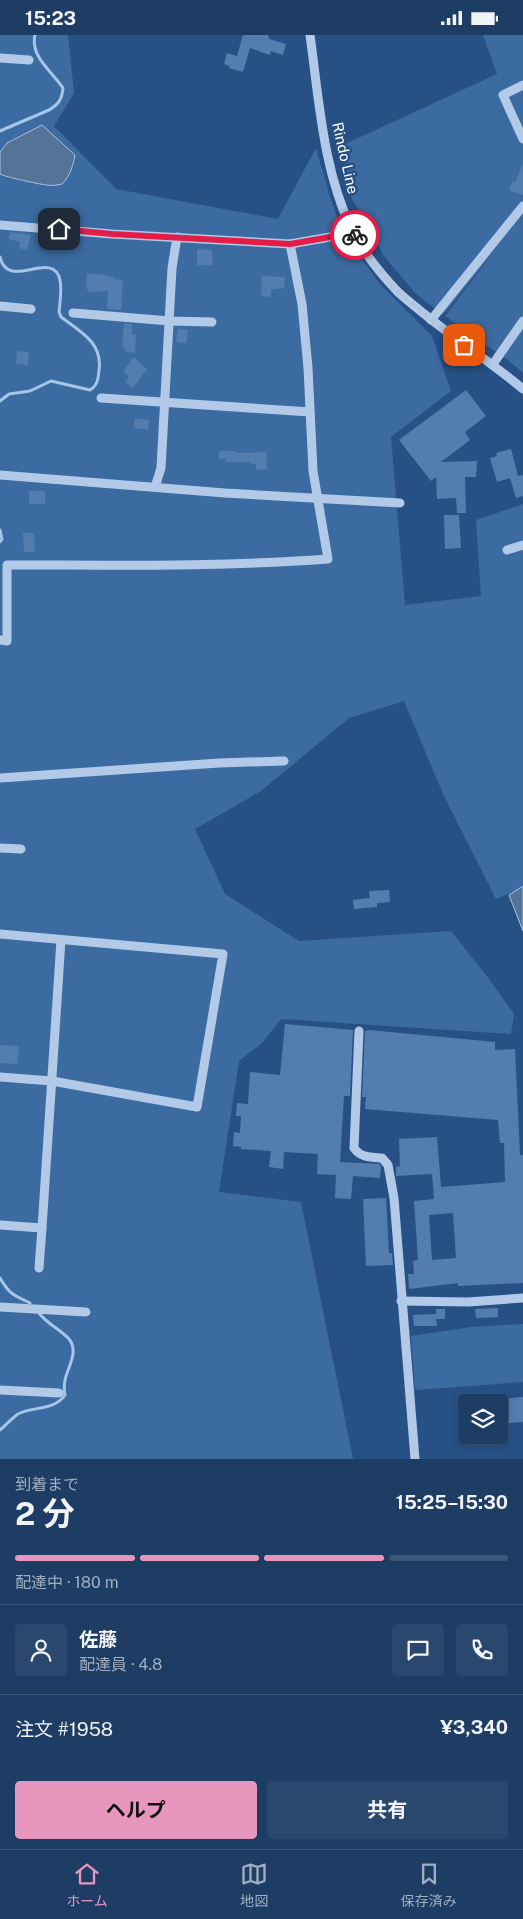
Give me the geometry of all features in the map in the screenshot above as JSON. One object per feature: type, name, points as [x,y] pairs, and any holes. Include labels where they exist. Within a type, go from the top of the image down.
[{"type":"street","name":"Rindo Line","points":[[310,35],[328,157],[344,212],[353,233],[398,292],[431,320],[493,364],[523,389]]},
{"type":"street","points":[[0,58],[29,60]]},
{"type":"street","points":[[523,85],[502,95],[523,139]]},
{"type":"street","points":[[431,320],[523,206]]},
{"type":"street","points":[[0,225],[112,234],[290,244],[353,233]]},
{"type":"street","points":[[155,487],[161,468],[172,268],[177,237]]},
{"type":"street","points":[[0,640],[8,641],[6,565],[174,566],[266,564],[328,559],[313,471],[308,367],[302,304],[290,244]]},
{"type":"street","points":[[0,306],[31,309]]},
{"type":"street","points":[[73,313],[170,321],[212,322]]},
{"type":"street","points":[[493,364],[523,321]]},
{"type":"street","points":[[101,398],[310,412]]},
{"type":"street","points":[[0,475],[318,499],[400,503]]},
{"type":"street","points":[[507,550],[523,545]]},
{"type":"street","points":[[0,778],[209,763],[284,761]]},
{"type":"street","points":[[0,848],[21,849]]},
{"type":"street","points":[[0,934],[224,954],[198,1107],[52,1081],[0,1077]]},
{"type":"street","points":[[39,1268],[61,940]]},
{"type":"street","points":[[359,1031],[354,1148],[359,1154],[367,1157],[382,1158],[388,1165],[394,1198],[415,1459]]},
{"type":"street","points":[[0,1225],[42,1228]]},
{"type":"street","points":[[401,1301],[468,1301],[523,1298]]},
{"type":"street","points":[[0,1307],[86,1312]]},
{"type":"street","points":[[0,1390],[59,1393]]},
{"type":"shaded area","points":[[0,35],[68,35],[74,93],[54,126],[116,189],[278,219],[316,148],[340,224],[352,245],[380,284],[432,336],[451,391],[391,437],[405,605],[481,596],[476,520],[523,504],[523,888],[496,899],[443,794],[404,701],[349,718],[261,791],[195,829],[225,894],[299,941],[451,931],[514,1014],[511,1034],[281,1019],[261,1044],[239,1061],[219,1192],[301,1202],[353,1459],[0,1459],[0,174],[23,180],[67,179],[73,167],[75,155],[37,127],[7,143],[0,152]]},
{"type":"shaded area","points":[[483,35],[523,35],[523,373],[445,316],[494,252],[443,315],[416,294],[384,256],[351,197],[343,145],[497,74]]},
{"type":"shaded area","points":[[42,125],[75,155],[71,171],[65,181],[62,184],[48,185],[15,179],[0,174],[0,152],[7,143]]},
{"type":"shaded area","points":[[523,886],[523,931],[509,895]]},
{"type":"shaded area","points":[[523,1324],[523,1382],[415,1390],[411,1336],[471,1327]]},
{"type":"building","points":[[243,35],[268,35],[269,39],[286,44],[283,55],[271,51],[270,55],[250,48],[243,72],[229,68],[229,66],[224,64],[227,53],[237,56]]},
{"type":"building","points":[[522,165],[523,195],[509,190],[512,181],[515,183]]},
{"type":"building","points":[[10,232],[31,235],[27,250],[19,248],[20,242],[8,239]]},
{"type":"building","points":[[197,249],[212,250],[213,265],[197,265]]},
{"type":"building","points":[[87,273],[107,275],[123,280],[121,310],[107,309],[108,291],[90,292],[86,288]]},
{"type":"building","points":[[262,276],[285,277],[284,288],[271,290],[271,297],[261,296]]},
{"type":"building","points":[[124,323],[132,324],[132,334],[136,335],[135,353],[125,352],[125,348],[122,347]]},
{"type":"building","points":[[178,329],[188,330],[186,343],[176,342]]},
{"type":"building","points":[[17,351],[29,352],[28,365],[16,364]]},
{"type":"building","points":[[134,357],[147,369],[133,388],[125,382],[129,377],[123,371]]},
{"type":"building","points":[[466,390],[486,416],[465,432],[470,440],[441,462],[477,461],[476,477],[465,477],[466,513],[457,513],[456,498],[437,499],[436,477],[431,481],[399,440]]},
{"type":"building","points":[[135,418],[149,420],[148,430],[134,428]]},
{"type":"building","points":[[511,449],[518,476],[523,475],[523,496],[516,498],[510,478],[497,482],[490,458],[497,456],[496,453]]},
{"type":"building","points":[[219,451],[236,451],[236,453],[266,452],[267,469],[256,470],[256,464],[251,464],[251,462],[226,462],[226,459],[219,459]]},
{"type":"building","points":[[29,491],[45,491],[45,504],[29,504]]},
{"type":"building","points":[[444,515],[459,515],[461,548],[445,549]]},
{"type":"building","points":[[23,533],[34,533],[35,552],[24,552]]},
{"type":"building","points":[[389,890],[390,902],[377,903],[377,907],[354,909],[353,900],[370,898],[369,891]]},
{"type":"building","points":[[285,1024],[353,1030],[350,1096],[344,1096],[340,1162],[379,1164],[381,1166],[380,1178],[353,1176],[351,1199],[335,1198],[336,1175],[317,1174],[318,1154],[284,1152],[283,1169],[269,1167],[271,1151],[241,1149],[241,1147],[233,1146],[234,1132],[240,1133],[241,1116],[236,1116],[237,1103],[248,1104],[250,1072],[280,1075]]},
{"type":"building","points":[[365,1031],[495,1042],[495,1050],[515,1049],[520,1155],[523,1155],[523,1283],[458,1286],[458,1283],[409,1289],[408,1274],[414,1274],[413,1261],[418,1260],[414,1201],[434,1199],[432,1174],[396,1176],[396,1167],[400,1166],[399,1139],[437,1137],[441,1187],[505,1182],[504,1143],[500,1143],[498,1120],[365,1109],[366,1097],[362,1097]],"holes":[[[453,1213],[456,1258],[432,1260],[429,1215]]]},
{"type":"building","points":[[0,1045],[19,1046],[18,1064],[0,1063]]},
{"type":"building","points":[[386,1198],[389,1253],[392,1253],[393,1265],[366,1266],[363,1199]]},
{"type":"building","points":[[498,1308],[498,1317],[476,1318],[475,1309]]},
{"type":"building","points":[[436,1309],[445,1309],[445,1319],[436,1319]]},
{"type":"building","points":[[436,1314],[437,1326],[414,1326],[413,1315]]},
{"type":"building","points":[[523,1397],[523,1422],[508,1423],[508,1398]]},
{"type":"waterway","points":[[0,131],[49,110],[61,98],[63,88],[39,57],[34,43],[35,35]]},
{"type":"waterway","points":[[0,257],[5,267],[12,271],[40,268],[49,268],[56,271],[61,284],[59,312],[61,317],[89,339],[94,345],[99,361],[97,381],[90,390],[51,381],[30,391],[9,394],[0,401]]},
{"type":"waterway","points":[[0,530],[2,539],[0,542]]},
{"type":"waterway","points":[[0,1278],[13,1294],[30,1303]]},
{"type":"waterway","points":[[0,1430],[18,1414],[55,1404],[65,1395],[65,1380],[73,1354],[72,1344],[65,1335],[39,1313]]},
{"type":"way so far","points":[[355,235],[398,292],[464,345]]},
{"type":"route","points":[[59,229],[112,234],[290,244],[353,233],[355,235]]}]
